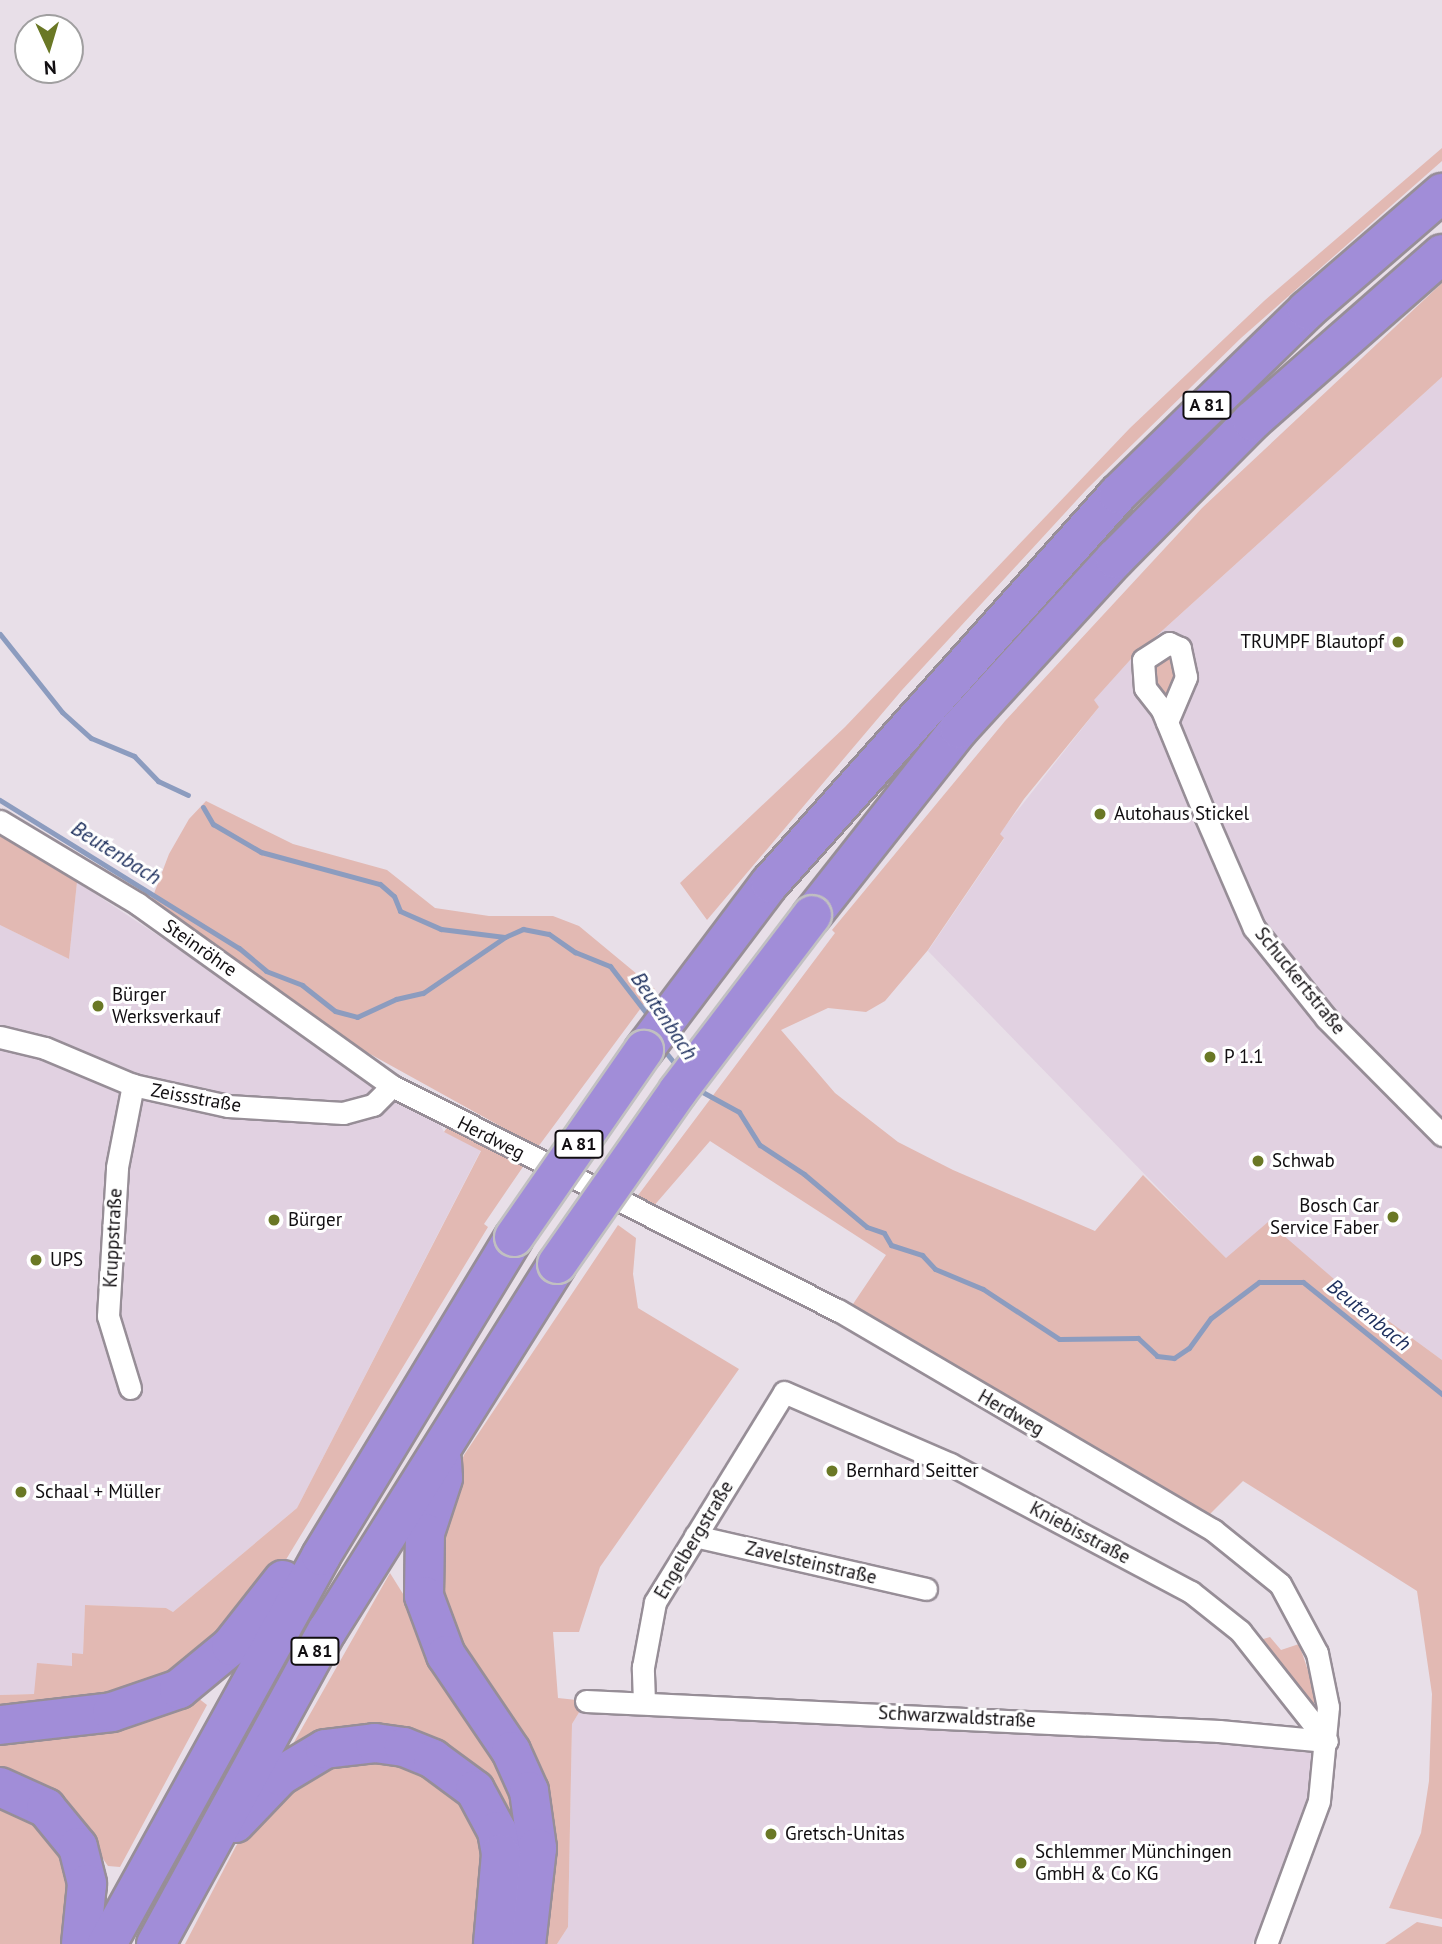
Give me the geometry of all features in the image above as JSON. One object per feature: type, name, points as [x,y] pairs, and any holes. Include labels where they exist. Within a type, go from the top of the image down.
[{"type":"highway","name":"A 81","points":[[107,1944],[321,1556],[514,1237],[644,1050],[770,883],[1118,494],[1307,310],[1442,193]]},
{"type":"highway","name":"A 81","points":[[156,1944],[327,1631],[440,1444],[557,1264],[678,1091],[959,729],[1115,559],[1252,421],[1442,254]]},
{"type":"highway","points":[[440,1444],[443,1478],[425,1533],[425,1597],[446,1655],[511,1751],[529,1791],[537,1848],[526,1944]]},
{"type":"highway","points":[[0,1725],[112,1712],[179,1689],[231,1646],[283,1580],[321,1556]]},
{"type":"highway","points":[[198,1863],[263,1793],[301,1760],[349,1744],[404,1747],[433,1759],[475,1790],[497,1831],[502,1854],[493,1944]]},
{"type":"highway","points":[[0,1787],[46,1808],[78,1847],[88,1884],[81,1944]]},
{"type":"street","name":"Schuckertstraße","points":[[1167,722],[1254,928],[1326,1018],[1442,1135]]},
{"type":"street","name":"Steinröhre","points":[[0,821],[138,904],[392,1086]]},
{"type":"street","name":"Zeissstraße","points":[[0,1037],[45,1048],[133,1086],[228,1106],[344,1113],[373,1105],[392,1086]]},
{"type":"street","name":"Kruppstraße","points":[[130,1388],[108,1316],[117,1167],[133,1086]]},
{"type":"street","name":"Herdweg","points":[[392,1086],[624,1207],[838,1310],[1213,1530],[1280,1584],[1303,1622],[1317,1653],[1328,1707],[1327,1741],[1319,1801],[1266,1944]]},
{"type":"street","name":"Kniebisstraße","points":[[784,1392],[950,1464],[1191,1592],[1240,1631],[1327,1741]]},
{"type":"street","name":"Engelbergstraße","points":[[644,1702],[643,1667],[655,1602],[784,1392]]},
{"type":"street","name":"Zavelsteinstraße","points":[[695,1536],[926,1589]]},
{"type":"street","name":"Schwarzwaldstraße","points":[[586,1701],[1219,1731],[1327,1741]]},
{"type":"shaded area","points":[[1442,148],[1442,161],[1241,338],[1087,489],[902,690],[707,920],[680,883],[845,727],[1130,428],[1264,301]]},
{"type":"shaded area","points":[[1442,283],[1442,377],[1131,659],[1094,700],[1099,707],[1024,799],[1000,834],[1004,838],[928,950],[885,1001],[866,1012],[828,1008],[781,1030],[835,1093],[898,1142],[953,1170],[1095,1231],[1143,1175],[1226,1258],[1268,1222],[1349,1292],[1442,1360],[1442,1919],[1389,1908],[1421,1833],[1429,1781],[1432,1694],[1417,1591],[1243,1481],[1209,1515],[849,1310],[886,1255],[710,1141],[652,1208],[636,1198],[835,933],[832,930],[1005,721],[1202,508]]},
{"type":"shaded area","points":[[1442,377],[1442,1360],[1349,1292],[1226,1258],[928,951],[1004,839],[999,834],[1099,707],[1093,700],[1131,659]]},
{"type":"shaded area","points":[[1180,648],[1167,722],[1143,660]]},
{"type":"shaded area","points":[[206,801],[293,844],[387,870],[435,908],[489,916],[553,916],[579,926],[655,989],[538,1147],[361,1049],[150,904],[169,854],[189,819]]},
{"type":"shaded area","points":[[0,826],[77,882],[69,959],[0,925]]},
{"type":"shaded area","points":[[77,882],[215,973],[314,1030],[439,1123],[444,1132],[481,1150],[297,1508],[173,1612],[166,1608],[85,1605],[83,1654],[73,1666],[34,1694],[0,1695],[0,925],[69,959]]},
{"type":"shaded area","points":[[453,1119],[529,1158],[484,1224],[488,1227],[259,1604],[153,1691],[0,1714],[0,1695],[34,1694],[37,1663],[72,1666],[72,1653],[83,1654],[85,1605],[166,1608],[173,1612],[297,1508],[481,1151],[444,1132]]},
{"type":"shaded area","points":[[618,1225],[636,1238],[633,1274],[638,1308],[739,1369],[600,1567],[579,1632],[553,1632],[558,1698],[586,1701],[572,1724],[568,1927],[557,1944],[538,1944],[494,1706],[439,1604],[438,1522],[464,1455]]},
{"type":"shaded area","points":[[390,1573],[497,1745],[527,1858],[468,1771],[293,1744]]},
{"type":"shaded area","points":[[1270,1637],[1281,1650],[1299,1644],[1318,1700],[1312,1705],[1260,1640]]},
{"type":"shaded area","points":[[188,1690],[207,1705],[120,1867],[108,1866],[99,1853],[0,1778],[0,1735]]},
{"type":"shaded area","points":[[586,1701],[1327,1741],[1304,1852],[1252,1944],[557,1944],[568,1927],[572,1724]]},
{"type":"shaded area","points":[[376,1752],[457,1793],[484,1842],[479,1944],[185,1944],[236,1846],[284,1780]]},
{"type":"shaded area","points":[[0,1797],[18,1802],[74,1865],[68,1944],[0,1944]]},
{"type":"shaded area","points":[[1417,1922],[1442,1927],[1442,1944],[1385,1944]]},
{"type":"waterway","points":[[0,634],[62,712],[91,738],[134,756],[158,781],[188,795]]},
{"type":"waterway","name":"Beutenbach","points":[[0,800],[239,948],[266,971],[302,985],[335,1011],[357,1017],[396,999],[423,993],[505,937],[523,929],[549,934],[575,952],[610,966],[650,1018]]},
{"type":"waterway","points":[[203,807],[213,824],[261,852],[380,884],[394,896],[400,911],[441,929],[505,937]]},
{"type":"waterway","name":"Beutenbach","points":[[663,1049],[679,1069]]},
{"type":"waterway","name":"Beutenbach","points":[[697,1089],[739,1112],[760,1145],[804,1174],[867,1227],[884,1233],[891,1245],[922,1255],[935,1269],[983,1289],[1059,1339],[1138,1338],[1157,1356],[1174,1358],[1189,1348],[1211,1318],[1259,1282],[1303,1282],[1442,1394]]},
{"type":"place","name":"TRUMPF Blautopf","points":[[1398,642]]},
{"type":"place","name":"Autohaus Stickel","points":[[1100,814]]},
{"type":"place","name":"Bürger Werksverkauf","points":[[98,1006]]},
{"type":"place","name":"P 1.1","points":[[1210,1057]]},
{"type":"place","name":"Schwab","points":[[1258,1161]]},
{"type":"place","name":"Bosch Car Service Faber","points":[[1393,1217]]},
{"type":"place","name":"Bürger","points":[[274,1220]]},
{"type":"place","name":"UPS","points":[[36,1260]]},
{"type":"place","name":"Bernhard Seitter","points":[[832,1471]]},
{"type":"place","name":"Schaal + Müller","points":[[21,1492]]},
{"type":"place","name":"Gretsch-Unitas","points":[[771,1834]]},
{"type":"place","name":"Schlemmer Münchingen GmbH & Co KG","points":[[1021,1863]]}]
